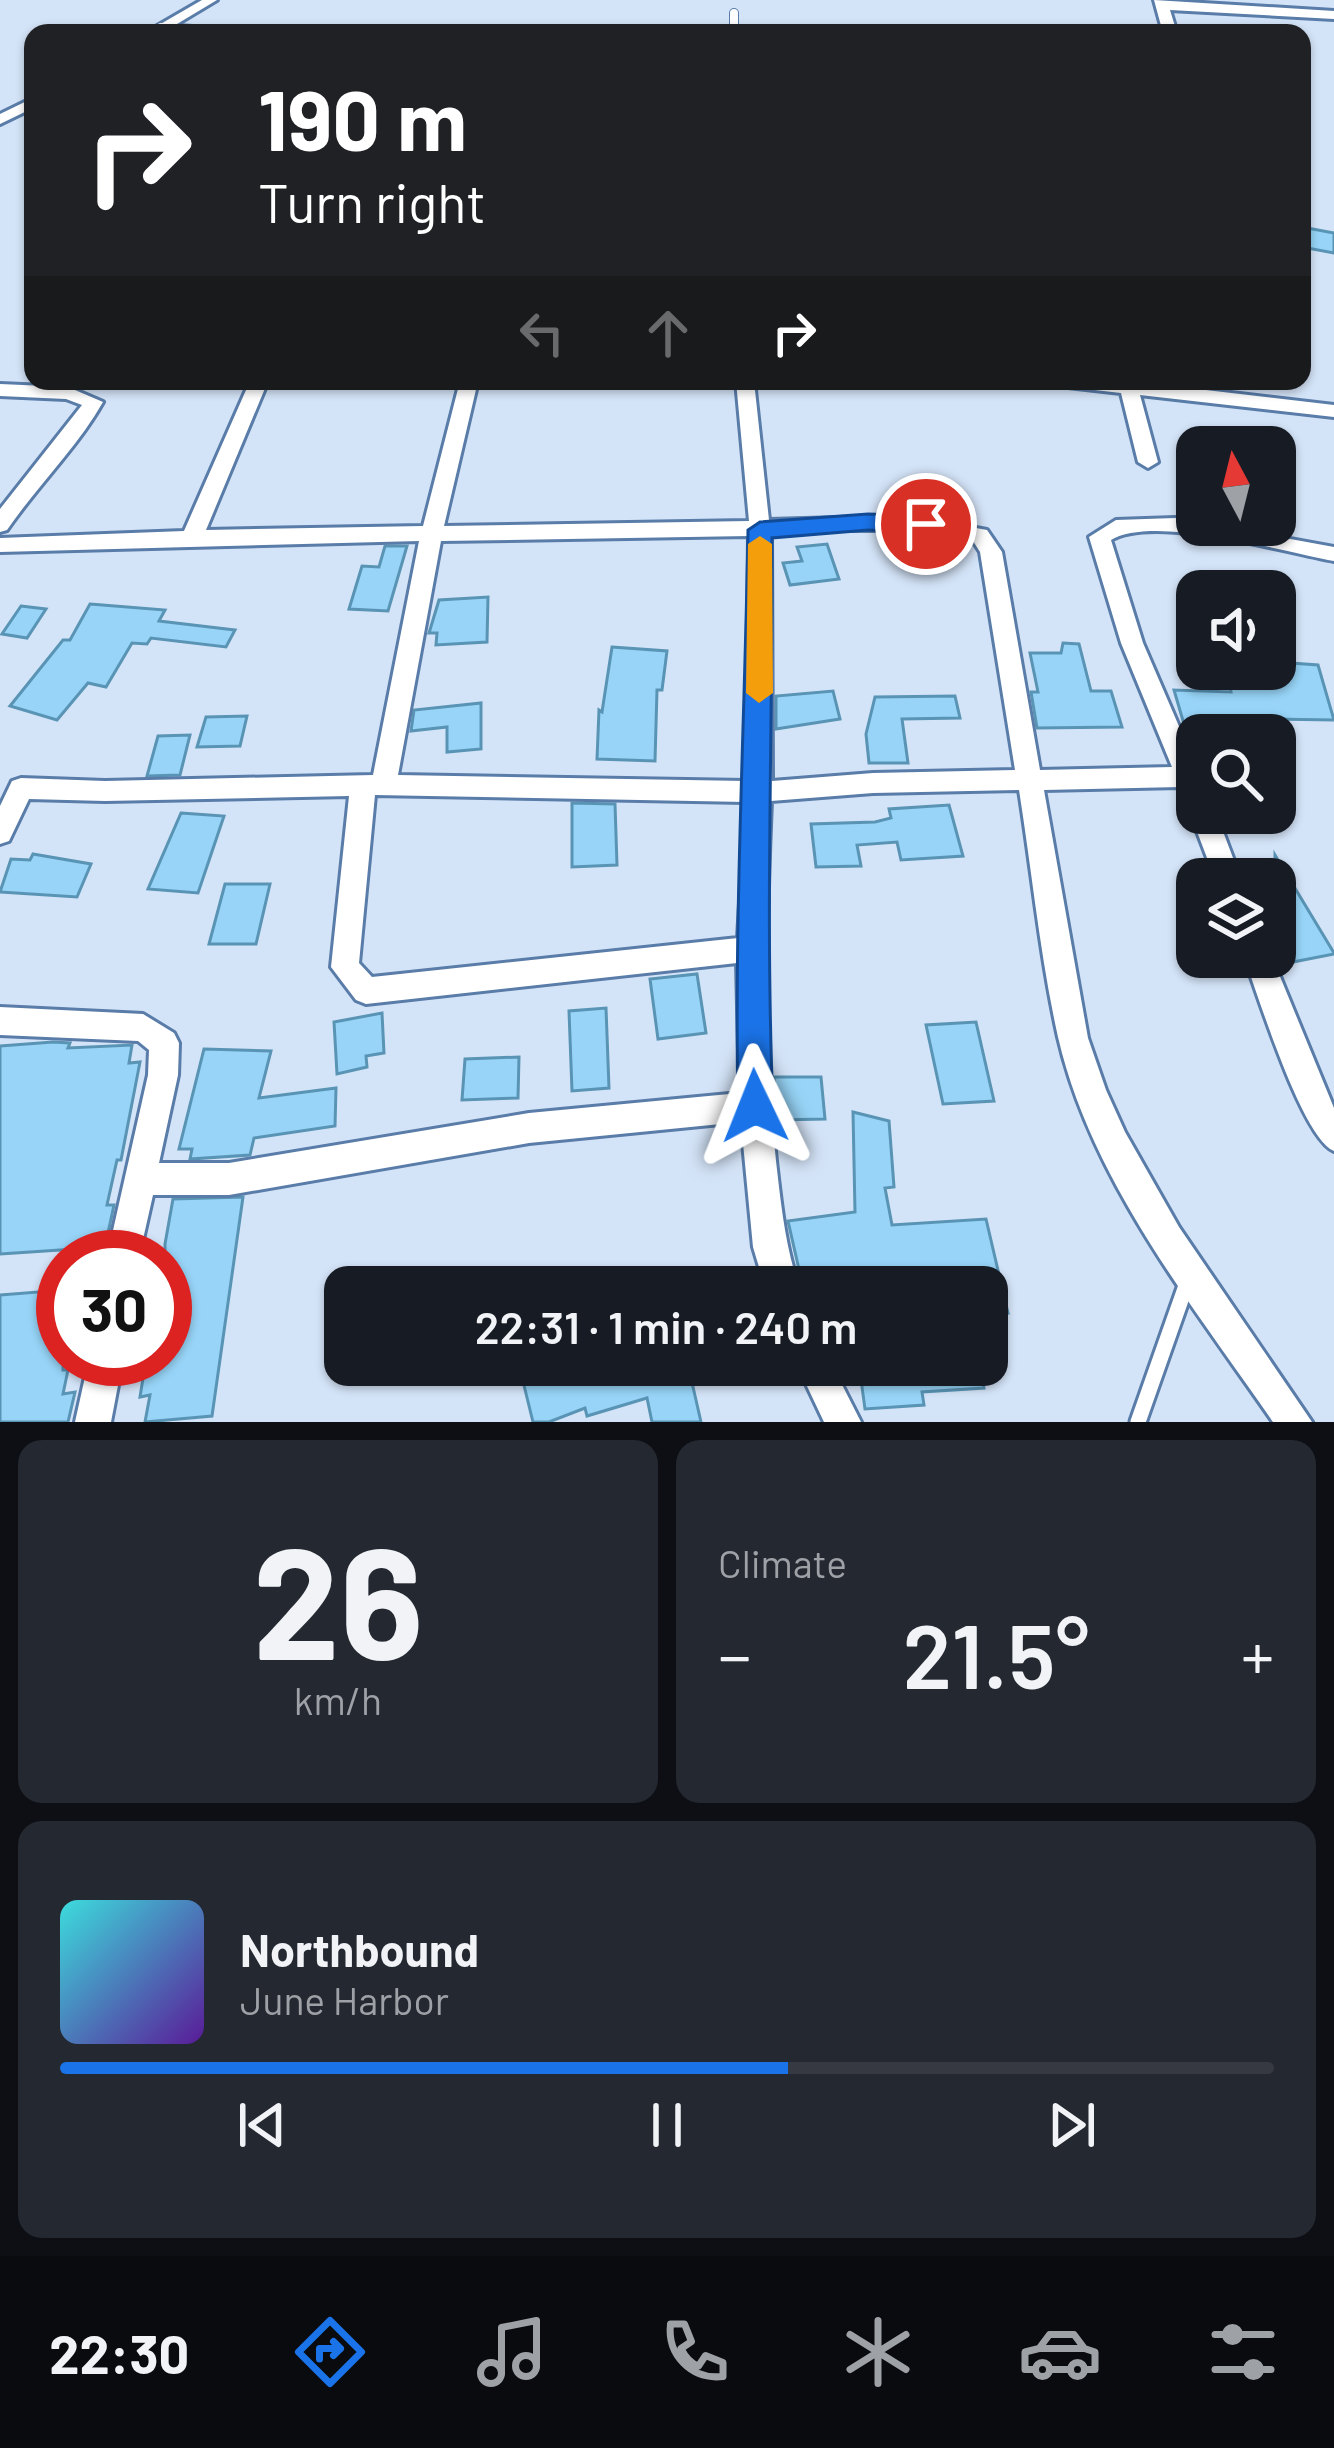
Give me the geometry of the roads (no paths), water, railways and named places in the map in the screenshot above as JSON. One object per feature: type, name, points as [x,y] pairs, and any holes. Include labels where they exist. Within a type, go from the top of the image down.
[{"type":"street","points":[[167,24],[211,0]]},
{"type":"street","points":[[1160,3],[1334,16]]},
{"type":"street","points":[[0,390],[68,393],[93,402],[0,525]]},
{"type":"street","points":[[194,535],[255,390]]},
{"type":"street","points":[[467,390],[373,786],[345,967],[366,991],[751,949]]},
{"type":"street","points":[[746,390],[760,530],[758,792],[751,949],[755,1106],[769,1247],[775,1266]]},
{"type":"street","points":[[1130,390],[1148,462]]},
{"type":"street","points":[[1194,390],[1334,411]]},
{"type":"street","points":[[0,545],[194,535],[760,530],[902,521],[980,535],[992,552],[1073,1038],[1087,1085],[1142,1199],[1294,1422]]},
{"type":"street","points":[[1176,748],[1132,643],[1100,537],[1105,529],[1126,523],[1166,524],[1334,554]]},
{"type":"street","points":[[0,833],[21,788],[373,786],[758,792],[873,783],[1028,782],[1176,787]]},
{"type":"street","points":[[1266,978],[1314,1102],[1334,1136]]},
{"type":"street","points":[[0,1021],[143,1028],[164,1043],[164,1075],[130,1230]]},
{"type":"street","points":[[143,1179],[229,1179],[529,1127],[755,1106]]},
{"type":"street","points":[[93,1422],[100,1386]]},
{"type":"street","points":[[825,1386],[843,1422]]},
{"type":"lane","points":[[734,13],[734,24]]},
{"type":"lane","points":[[1138,1422],[1190,1273]]}]
